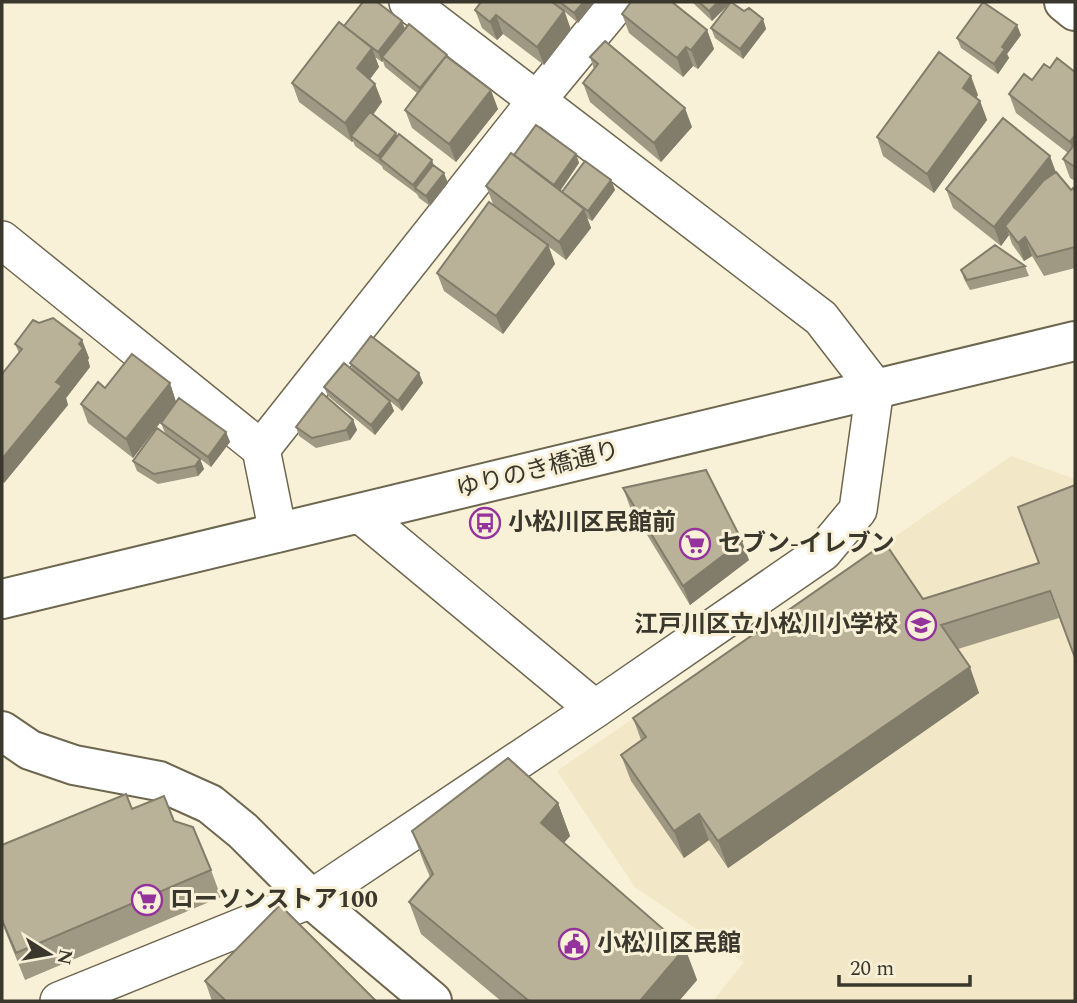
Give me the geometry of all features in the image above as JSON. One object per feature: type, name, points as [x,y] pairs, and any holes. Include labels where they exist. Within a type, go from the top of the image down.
[{"type":"main road","points":[[1064,2],[1075,11]]},
{"type":"main road","name":"ゆりのき橋通り","points":[[2,599],[1075,341]]},
{"type":"main road","points":[[2,731],[30,750],[74,765],[159,781],[210,804],[243,831],[311,899],[432,1001]]},
{"type":"street","points":[[59,1001],[311,899],[823,552],[858,510],[875,388],[821,318],[408,2]]},
{"type":"street","points":[[261,449],[537,100],[618,2]]},
{"type":"street","points":[[2,240],[261,449],[278,533]]},
{"type":"street","points":[[359,513],[595,709]]},
{"type":"shaded area","name":"江戸川区立小松川小学校","points":[[1011,456],[1075,479],[1075,1001],[713,1001],[744,962],[635,887],[557,771]]},
{"type":"building","points":[[363,2],[377,2],[402,21],[378,52],[344,26]]},
{"type":"building","points":[[481,2],[552,2],[564,11],[537,47],[496,15],[490,22],[475,10]]},
{"type":"building","points":[[560,2],[584,2],[574,13]]},
{"type":"building","points":[[631,2],[672,2],[707,30],[691,50],[686,47],[677,58],[622,14]]},
{"type":"building","points":[[699,2],[718,2],[709,11]]},
{"type":"building","points":[[731,2],[744,11],[749,8],[763,19],[740,49],[711,28]]},
{"type":"building","points":[[983,2],[1017,25],[994,64],[957,38]]},
{"type":"building","points":[[339,22],[372,48],[357,68],[375,84],[345,123],[292,83]]},
{"type":"building","points":[[409,24],[447,55],[420,88],[382,57]]},
{"type":"building","points":[[605,41],[685,108],[654,143],[583,83],[598,64],[590,57]]},
{"type":"building","points":[[939,52],[971,76],[963,88],[980,101],[927,174],[877,137]]},
{"type":"building","points":[[446,56],[491,90],[449,144],[405,110]]},
{"type":"building","points":[[1057,58],[1075,72],[1075,135],[1070,142],[1009,94],[1024,74],[1032,80],[1044,64],[1050,68]]},
{"type":"building","points":[[370,112],[396,133],[378,156],[351,136]]},
{"type":"building","points":[[1003,118],[1050,156],[994,227],[946,189]]},
{"type":"building","points":[[536,125],[576,154],[554,185],[514,155]]},
{"type":"building","points":[[399,134],[432,160],[413,185],[380,159]]},
{"type":"building","points":[[1075,144],[1075,167],[1063,159]]},
{"type":"building","points":[[511,153],[584,209],[559,242],[486,186]]},
{"type":"building","points":[[585,161],[611,180],[588,211],[562,192]]},
{"type":"building","points":[[433,165],[444,173],[426,196],[415,188]]},
{"type":"building","points":[[1056,172],[1071,190],[1073,188],[1075,191],[1075,247],[1037,257],[1025,237],[1018,243],[1005,226],[1043,181]]},
{"type":"building","points":[[489,202],[548,245],[496,316],[437,273]]},
{"type":"building","points":[[995,245],[1025,266],[967,280],[961,270]]},
{"type":"building","points":[[53,318],[82,340],[79,344],[83,348],[56,382],[62,386],[2,459],[2,374],[22,349],[15,344],[33,320],[39,323]]},
{"type":"building","points":[[371,336],[419,373],[398,401],[350,363]]},
{"type":"building","points":[[132,354],[170,383],[126,439],[81,404],[98,382],[105,388]]},
{"type":"building","points":[[344,363],[390,401],[371,425],[324,387]]},
{"type":"building","points":[[322,393],[353,420],[346,430],[312,438],[296,427]]},
{"type":"building","points":[[179,398],[226,432],[208,457],[161,423]]},
{"type":"building","points":[[157,428],[200,459],[195,466],[154,474],[133,461]]},
{"type":"building","points":[[706,470],[742,541],[683,586],[623,488]]},
{"type":"building","points":[[1075,485],[1075,658],[1050,591],[941,625],[970,667],[718,841],[699,814],[674,831],[621,755],[646,737],[633,718],[885,543],[923,599],[1039,563],[1018,507]]},
{"type":"building","points":[[508,758],[558,803],[541,823],[685,948],[640,1001],[529,1001],[409,902],[433,874],[412,831]]},
{"type":"building","points":[[126,794],[132,809],[164,796],[174,821],[193,827],[211,870],[16,953],[2,920],[2,845]]},
{"type":"building","points":[[280,905],[376,1001],[226,1001],[205,981]]},
{"type":"place","name":"小松川区民館前","points":[[485,523]]},
{"type":"place","name":"セブン-イレブン","points":[[695,544]]},
{"type":"place","name":"江戸川区立小松川小学校","points":[[921,625]]},
{"type":"place","name":"ローソンストア100","points":[[147,900]]},
{"type":"place","name":"小松川区民館","points":[[574,944]]}]
